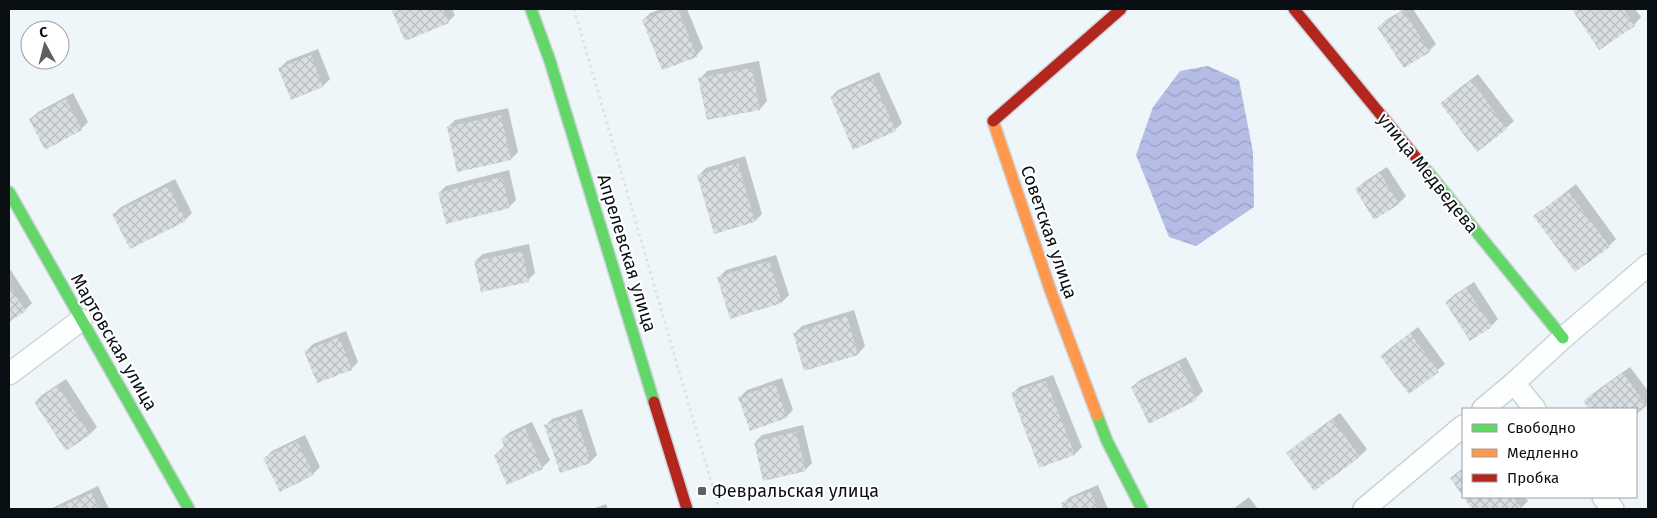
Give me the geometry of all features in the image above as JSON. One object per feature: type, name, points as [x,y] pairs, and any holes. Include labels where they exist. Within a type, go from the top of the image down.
[{"type":"street","name":"Апрелевская улица","points":[[531,9],[550,61],[687,509]]},
{"type":"street","name":"Советская улица","points":[[1121,9],[993,121],[1051,292],[1107,441],[1142,509]]},
{"type":"street","name":"улица Медведева","points":[[1294,9],[1563,338]]},
{"type":"street","name":"Мартовская улица","points":[[9,192],[190,509]]},
{"type":"street","points":[[1484,408],[1648,265]]},
{"type":"street","points":[[9,374],[81,320]]},
{"type":"street","points":[[1514,383],[1534,408]]},
{"type":"street","points":[[1364,509],[1462,427]]},
{"type":"street","points":[[1605,498],[1613,509]]},
{"type":"path","points":[[574,9],[719,509]]},
{"type":"water","points":[[1208,66],[1239,80],[1253,152],[1254,207],[1196,246],[1169,237],[1136,155],[1153,107],[1180,71]]},
{"type":"building","points":[[397,9],[443,9],[449,23],[405,41],[392,11]]},
{"type":"building","points":[[670,9],[678,9],[697,57],[662,70],[642,20]]},
{"type":"building","points":[[1576,9],[1624,9],[1635,26],[1599,50],[1573,11]]},
{"type":"building","points":[[1403,10],[1430,52],[1404,68],[1377,27]]},
{"type":"building","points":[[311,55],[323,87],[291,100],[278,68]]},
{"type":"building","points":[[752,68],[760,110],[707,120],[698,78]]},
{"type":"building","points":[[872,78],[896,131],[853,150],[830,96]]},
{"type":"building","points":[[1471,80],[1507,129],[1477,152],[1440,103]]},
{"type":"building","points":[[66,99],[82,130],[45,150],[29,119]]},
{"type":"building","points":[[501,115],[511,160],[457,172],[447,127]]},
{"type":"building","points":[[738,163],[755,222],[714,234],[697,175]]},
{"type":"building","points":[[1380,173],[1399,204],[1374,220],[1355,189]]},
{"type":"building","points":[[502,177],[510,208],[446,224],[438,193]]},
{"type":"building","points":[[168,186],[186,221],[130,249],[112,214]]},
{"type":"building","points":[[1568,191],[1610,247],[1575,272],[1533,216]]},
{"type":"building","points":[[522,251],[529,282],[481,292],[474,261]]},
{"type":"building","points":[[769,261],[782,303],[730,319],[717,277]]},
{"type":"building","points":[[9,285],[26,311],[9,322]]},
{"type":"building","points":[[1466,288],[1492,327],[1470,341],[1445,302]]},
{"type":"building","points":[[847,316],[858,355],[804,371],[793,333]]},
{"type":"building","points":[[1410,333],[1439,372],[1409,394],[1380,356]]},
{"type":"building","points":[[339,337],[352,370],[317,383],[304,351]]},
{"type":"building","points":[[1179,363],[1197,400],[1149,424],[1131,387]]},
{"type":"building","points":[[1623,373],[1647,406],[1637,413],[1637,408],[1588,408],[1583,401]]},
{"type":"building","points":[[1046,381],[1075,455],[1039,468],[1011,393]]},
{"type":"building","points":[[775,384],[787,418],[750,431],[738,397]]},
{"type":"building","points":[[58,386],[90,435],[66,451],[34,402]]},
{"type":"building","points":[[575,415],[591,463],[560,473],[544,425]]},
{"type":"building","points":[[1332,419],[1360,457],[1314,491],[1286,453]]},
{"type":"building","points":[[525,428],[543,469],[507,485],[494,456],[504,446],[501,439]]},
{"type":"building","points":[[796,432],[806,471],[763,481],[754,442]]},
{"type":"building","points":[[297,441],[314,475],[280,492],[263,458]]},
{"type":"building","points":[[1462,469],[1462,495],[1450,478]]},
{"type":"building","points":[[1090,491],[1098,509],[1063,509],[1061,503]]},
{"type":"building","points":[[91,493],[99,509],[55,509]]},
{"type":"building","points":[[1464,498],[1514,498],[1522,509],[1472,509]]},
{"type":"traffic: fast","points":[[531,9],[550,61],[654,402]]},
{"type":"traffic: fast","points":[[1418,160],[1563,338]]},
{"type":"traffic: fast","points":[[9,192],[189,509]]},
{"type":"traffic: fast","points":[[1097,415],[1107,441],[1142,509]]},
{"type":"traffic: slow","points":[[993,121],[1051,292],[1097,415]]},
{"type":"traffic: jam","points":[[993,121],[1121,9]]},
{"type":"traffic: jam","points":[[1294,9],[1418,160]]},
{"type":"traffic: jam","points":[[654,402],[687,509]]},
{"type":"place","name":"Февральская улица","points":[[702,491]]}]
